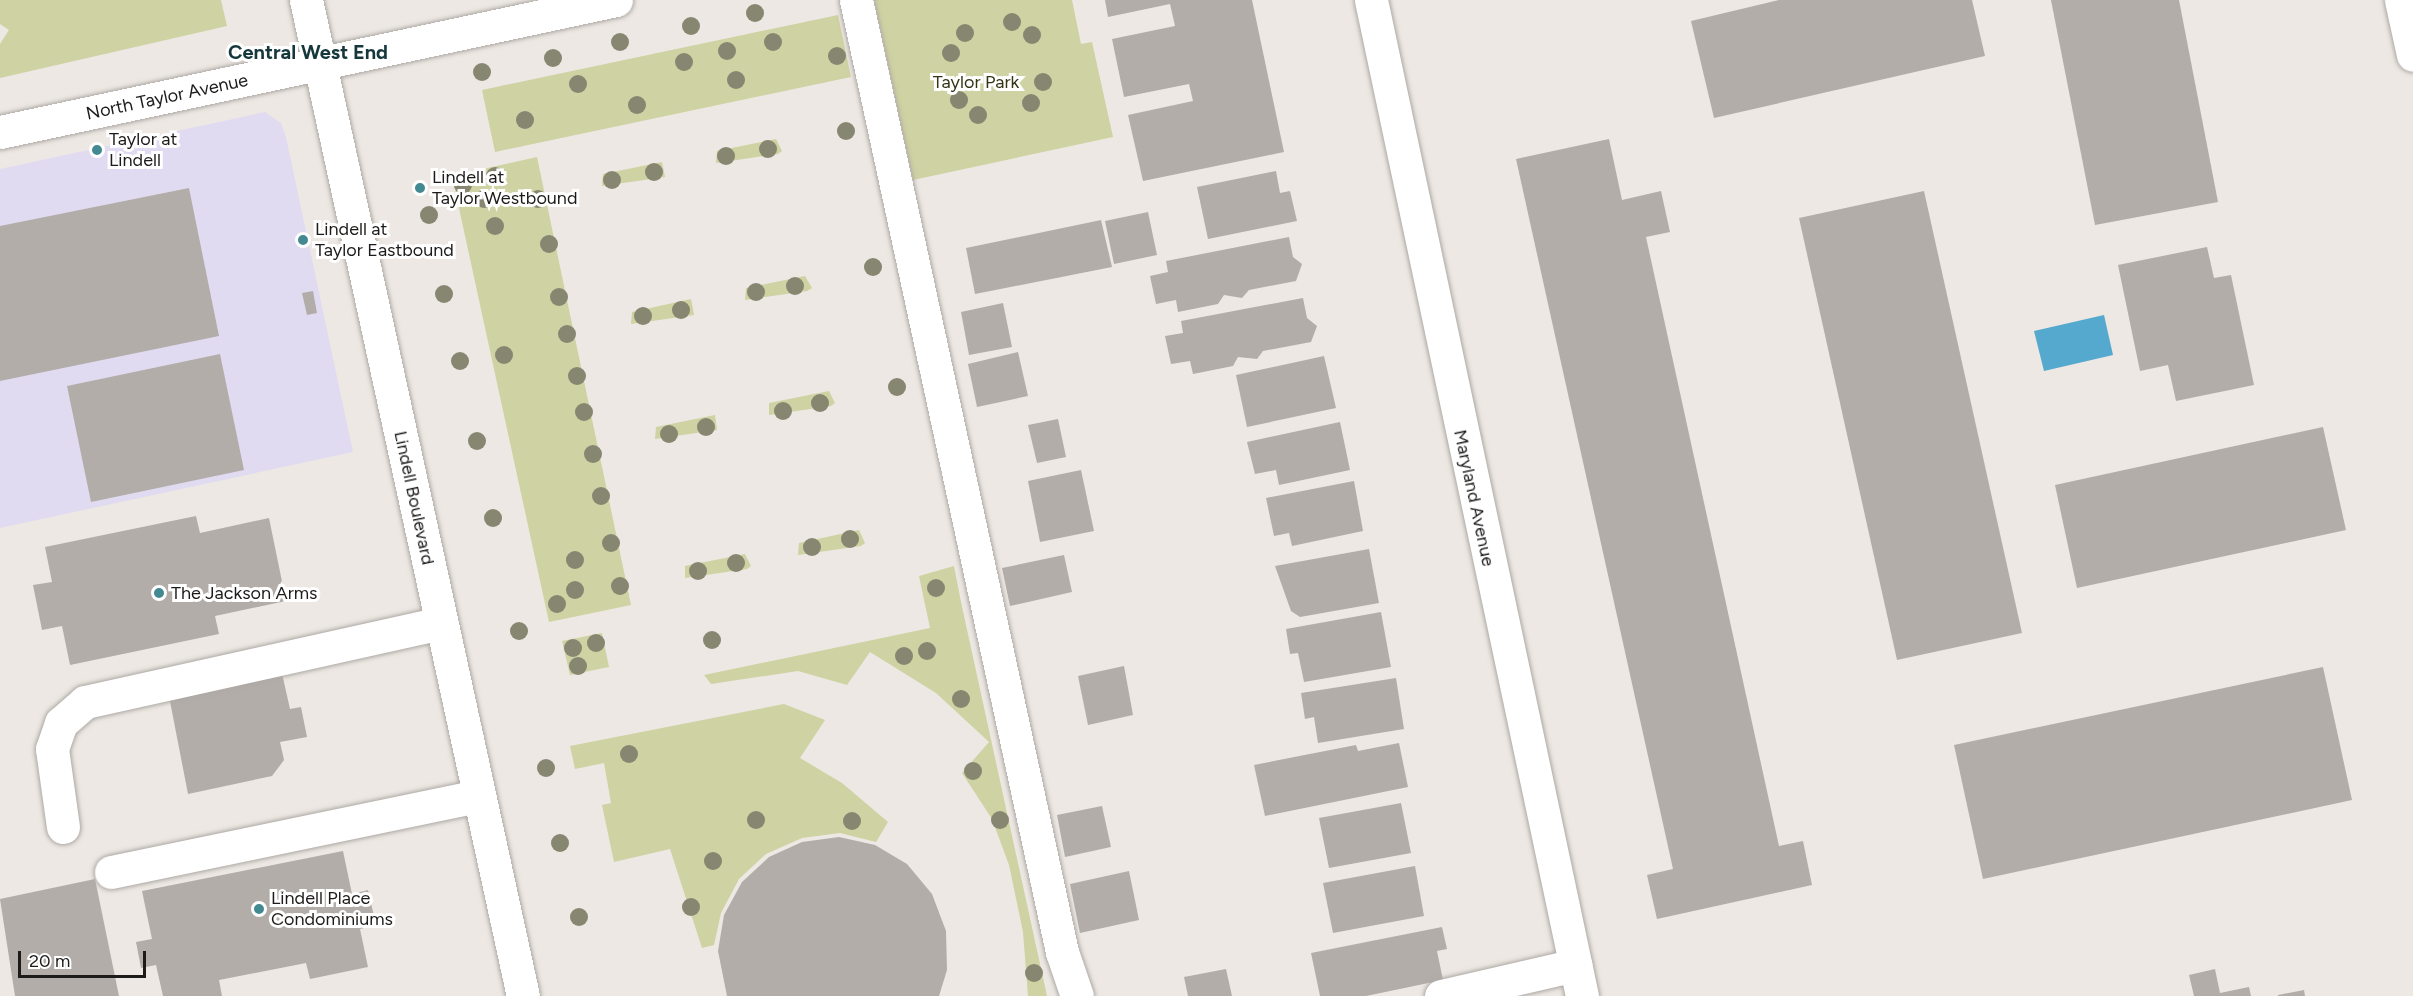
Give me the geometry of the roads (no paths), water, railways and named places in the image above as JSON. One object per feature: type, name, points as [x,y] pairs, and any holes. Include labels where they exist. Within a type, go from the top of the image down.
[{"type":"street","name":"Lindell Boulevard","points":[[306,0],[523,996]]},
{"type":"street","name":"North Taylor Avenue","points":[[0,132],[616,0]]},
{"type":"street","points":[[856,0],[1062,952],[1077,996]]},
{"type":"street","name":"Maryland Avenue","points":[[1371,0],[1581,996]]},
{"type":"street","points":[[2402,0],[2413,55]]},
{"type":"street","points":[[63,827],[52,750],[61,723],[86,702],[441,623]]},
{"type":"street","points":[[111,872],[480,796]]},
{"type":"street","points":[[1441,996],[1575,965]]},
{"type":"water","points":[[2104,315],[2113,355],[2044,371],[2034,331]]},
{"type":"place","name":"Taylor at Lindell","points":[[97,150]]},
{"type":"place","name":"Lindell at Taylor Westbound","points":[[420,188]]},
{"type":"place","name":"Lindell at Taylor Eastbound","points":[[303,240]]},
{"type":"place","name":"The Jackson Arms","points":[[159,593]]},
{"type":"place","name":"Lindell Place Condominiums","points":[[259,909]]},
{"type":"district","name":"Central West End","points":[[308,52]]},
{"type":"park label","name":"Taylor Park","points":[[976,82]]}]
